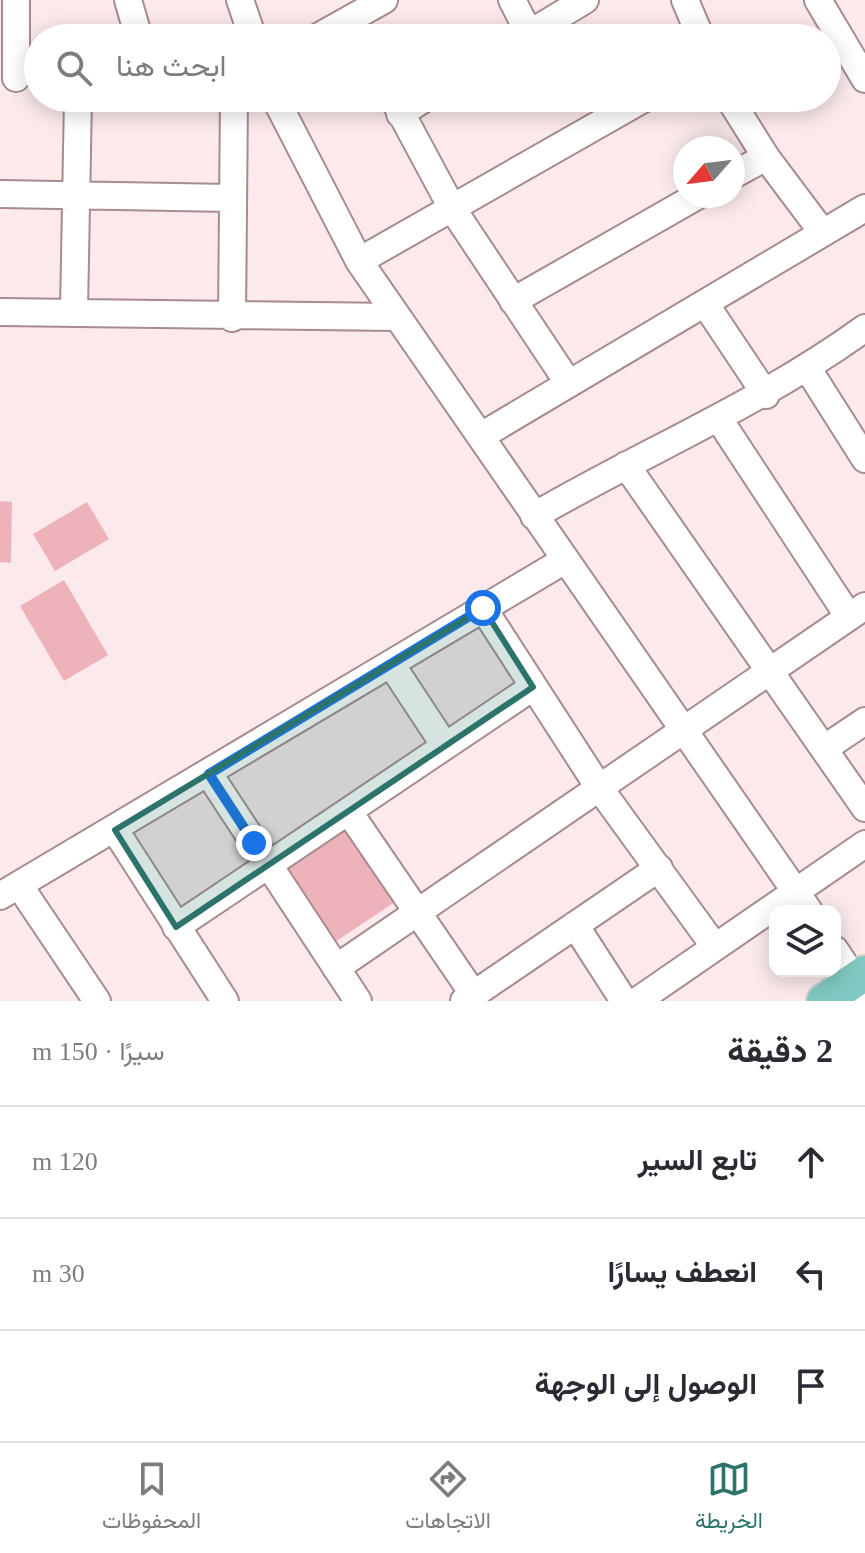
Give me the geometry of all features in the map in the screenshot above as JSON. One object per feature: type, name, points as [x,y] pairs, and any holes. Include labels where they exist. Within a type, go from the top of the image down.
[{"type":"main road","points":[[824,1001],[862,983]]},
{"type":"street","points":[[16,0],[18,78]]},
{"type":"street","points":[[128,0],[135,24]]},
{"type":"street","points":[[240,0],[248,24]]},
{"type":"street","points":[[362,24],[384,0]]},
{"type":"street","points":[[512,0],[521,24]]},
{"type":"street","points":[[546,24],[585,0]]},
{"type":"street","points":[[685,0],[695,24]]},
{"type":"street","points":[[818,0],[832,24]]},
{"type":"street","points":[[841,39],[865,79]]},
{"type":"street","points":[[74,311],[78,112]]},
{"type":"street","points":[[232,318],[234,112]]},
{"type":"street","points":[[282,112],[359,261],[802,900]]},
{"type":"street","points":[[399,112],[452,208],[569,384]]},
{"type":"street","points":[[359,261],[620,112]]},
{"type":"street","points":[[738,112],[766,157],[823,233]]},
{"type":"street","points":[[745,168],[766,157]]},
{"type":"street","points":[[0,194],[232,198]]},
{"type":"street","points":[[513,301],[676,208]]},
{"type":"street","points":[[481,436],[865,208]]},
{"type":"street","points":[[706,305],[766,395]]},
{"type":"street","points":[[0,312],[74,311],[232,318],[396,317]]},
{"type":"street","points":[[534,516],[626,465],[766,395],[865,328]]},
{"type":"street","points":[[808,369],[865,459]]},
{"type":"street","points":[[336,968],[681,728],[857,612],[719,419]]},
{"type":"street","points":[[626,465],[865,808]]},
{"type":"street","points":[[97,1001],[10,890],[565,560]]},
{"type":"street","points":[[483,608],[598,786],[715,947]]},
{"type":"street","points":[[391,664],[445,746]]},
{"type":"street","points":[[176,927],[533,687]]},
{"type":"street","points":[[825,748],[865,721]]},
{"type":"street","points":[[209,774],[358,1001]]},
{"type":"street","points":[[349,812],[469,998],[659,868]]},
{"type":"street","points":[[115,830],[225,1001]]},
{"type":"street","points":[[637,1001],[715,947],[802,900],[861,856]]},
{"type":"street","points":[[575,925],[624,1001]]},
{"type":"street","points":[[841,957],[862,983]]},
{"type":"highlighted area","points":[[483,608],[533,687],[176,927],[115,830]]},
{"type":"shaded area","points":[[0,501],[12,502],[11,563],[0,562]]},
{"type":"shaded area","points":[[87,502],[109,539],[55,571],[33,534]]},
{"type":"shaded area","points":[[64,580],[108,655],[64,681],[20,606]]},
{"type":"shaded area","points":[[348,825],[398,900],[332,944],[282,869]]},
{"type":"route","points":[[254,843],[209,774],[483,608]]}]
